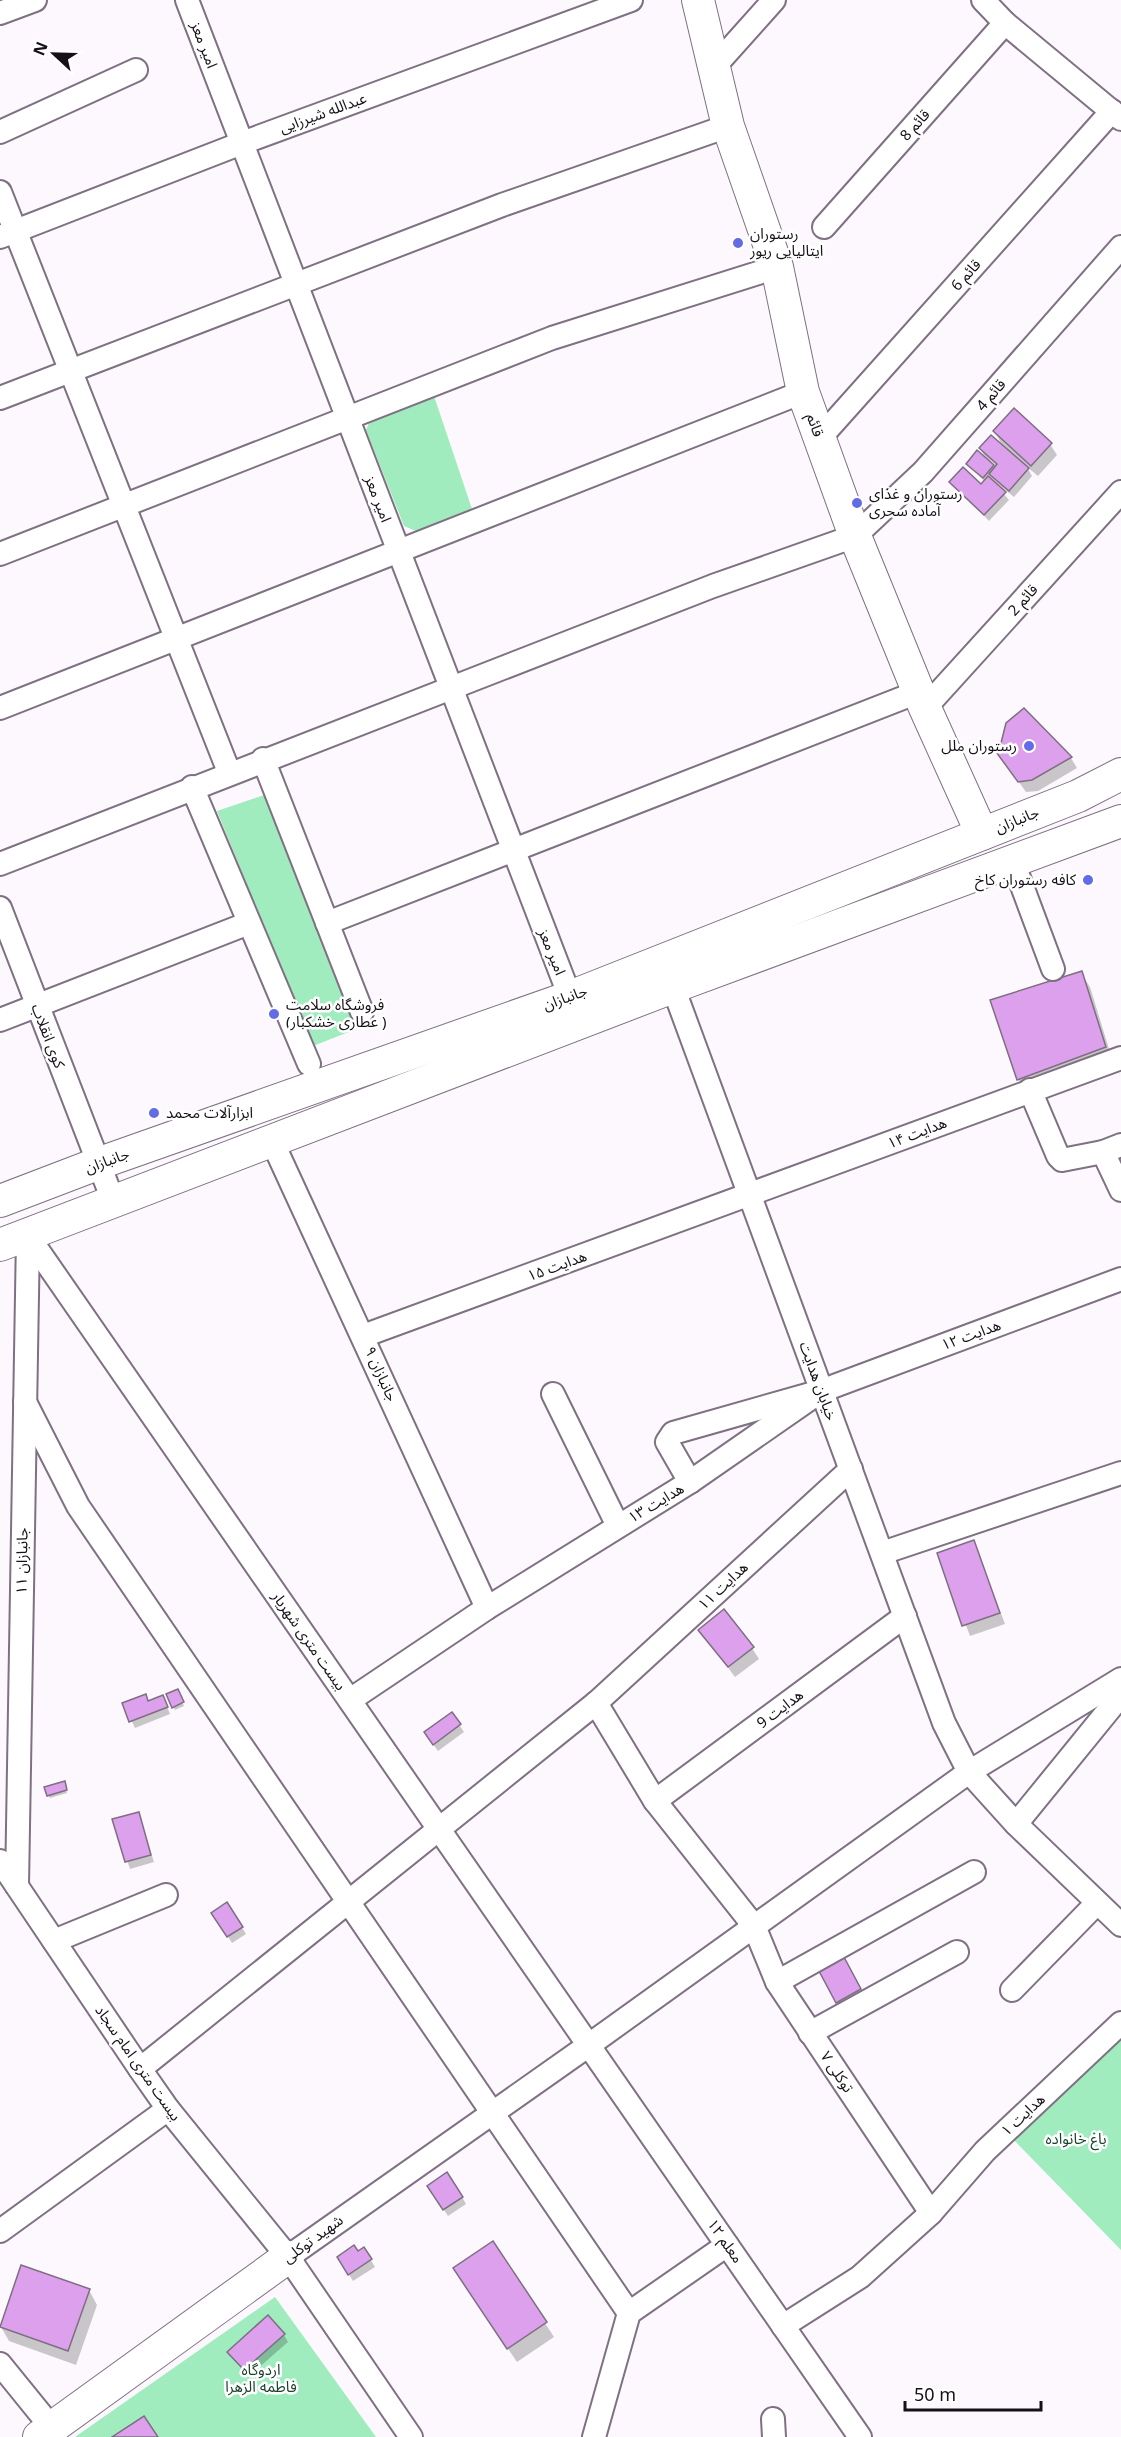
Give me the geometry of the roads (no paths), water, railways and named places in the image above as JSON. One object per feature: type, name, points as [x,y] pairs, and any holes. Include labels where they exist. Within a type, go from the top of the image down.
[{"type":"main road","name":"قائم","points":[[698,0],[728,126],[777,267],[803,392],[819,439],[855,536],[922,700],[982,834]]},
{"type":"main road","name":"جانبازان","points":[[0,1201],[97,1164],[570,997],[1078,796],[1121,774]]},
{"type":"main road","name":"جانبازان","points":[[14,1240],[673,987],[1012,859],[1121,821]]},
{"type":"main road","name":"شهید توکلی","points":[[45,2432],[288,2257]]},
{"type":"street","points":[[0,14],[35,0]]},
{"type":"street","name":"امیر معز","points":[[187,0],[570,997]]},
{"type":"street","name":"عبدالله شیرزایی","points":[[8,234],[242,143],[631,0]]},
{"type":"street","points":[[715,66],[774,0]]},
{"type":"street","points":[[982,0],[1005,23],[1116,115]]},
{"type":"street","name":"قائم 8","points":[[824,227],[1005,23]]},
{"type":"street","points":[[0,132],[136,70]]},
{"type":"street","name":"قائم 6","points":[[819,439],[1116,115]]},
{"type":"street","points":[[0,398],[501,205],[728,126]]},
{"type":"street","points":[[0,192],[8,234],[72,370],[229,772]]},
{"type":"street","name":"قائم 4","points":[[855,536],[923,472],[1121,248]]},
{"type":"street","points":[[0,554],[552,338],[777,267]]},
{"type":"street","points":[[0,708],[803,392]]},
{"type":"street","name":"قائم 2","points":[[922,700],[1121,492]]},
{"type":"street","points":[[0,864],[229,772],[450,689],[653,609],[855,536]]},
{"type":"street","points":[[327,923],[715,771],[922,700]]},
{"type":"street","points":[[263,759],[362,1012]]},
{"type":"street","points":[[192,787],[309,1064]]},
{"type":"street","points":[[1012,859],[1053,969]]},
{"type":"street","name":"کوی انقلاب","points":[[0,908],[114,1203]]},
{"type":"street","points":[[0,1020],[249,923]]},
{"type":"street","name":"خیابان هدایت","points":[[673,987],[945,1723],[969,1772],[1016,1824],[1121,1925]]},
{"type":"street","name":"هدایت ۱۴","points":[[750,1196],[1121,1058]]},
{"type":"street","points":[[1030,1090],[1058,1156],[1062,1160],[1112,1149],[1121,1190]]},
{"type":"street","name":"جانبازان ۹","points":[[272,1141],[487,1608]]},
{"type":"street","name":"هدایت ۱۵","points":[[363,1336],[750,1196]]},
{"type":"street","name":"جانبازان ۱۱","points":[[14,1240],[25,1402],[17,1886]]},
{"type":"street","name":"بیست متری شهریار","points":[[14,1240],[350,1700],[589,2046]]},
{"type":"street","name":"هدایت ۱۲","points":[[821,1391],[1121,1280]]},
{"type":"street","points":[[690,1482],[667,1442],[673,1433],[821,1391]]},
{"type":"street","name":"هدایت ۱۳","points":[[350,1700],[487,1608],[690,1482],[821,1391]]},
{"type":"street","points":[[552,1394],[618,1526]]},
{"type":"street","points":[[25,1402],[78,1506],[629,2313]]},
{"type":"street","name":"هدایت ۱۱","points":[[140,2069],[596,1703],[851,1468]]},
{"type":"street","points":[[882,1553],[1121,1473]]},
{"type":"street","name":"هدایت 9","points":[[655,1801],[905,1616]]},
{"type":"street","name":"شهید توکلی","points":[[288,2257],[492,2111],[589,2046],[969,1772],[1121,1679]]},
{"type":"street","points":[[1016,1824],[1121,1695]]},
{"type":"street","name":"توکلی ۷","points":[[596,1703],[655,1801],[754,1926],[777,1982],[931,2213]]},
{"type":"street","name":"بیست متری امام سجاد","points":[[0,1861],[168,2109],[288,2257],[411,2437]]},
{"type":"street","points":[[777,1982],[974,1872]]},
{"type":"street","points":[[54,1941],[166,1895]]},
{"type":"street","points":[[1012,1990],[1097,1903]]},
{"type":"street","points":[[810,2032],[957,1952]]},
{"type":"street","name":"هدایت ۱","points":[[783,2326],[860,2277],[931,2213],[985,2151],[1121,2023]]},
{"type":"street","name":"معلم ۱۲","points":[[589,2046],[860,2437]]},
{"type":"street","points":[[0,2231],[168,2109]]},
{"type":"street","points":[[594,2437],[629,2313],[727,2245]]},
{"type":"street","points":[[0,2364],[45,2432]]},
{"type":"place","name":"رستوران ایتالیایی ریور","points":[[738,243]]},
{"type":"place","name":"رستوران و غذای آماده سحری","points":[[857,503]]},
{"type":"place","name":"رستوران ملل","points":[[1029,746]]},
{"type":"place","name":"کافه رستوران کاخ","points":[[1088,880]]},
{"type":"place","name":"فروشگاه سلامت (عطاری خشکبار )","points":[[274,1014]]},
{"type":"place","name":"ابزارآلات محمد","points":[[154,1113]]},
{"type":"park label","name":"باغ خانواده","points":[[1076,2139]]},
{"type":"park label","name":"اردوگاه فاطمه الزهرا","points":[[261,2378]]}]
